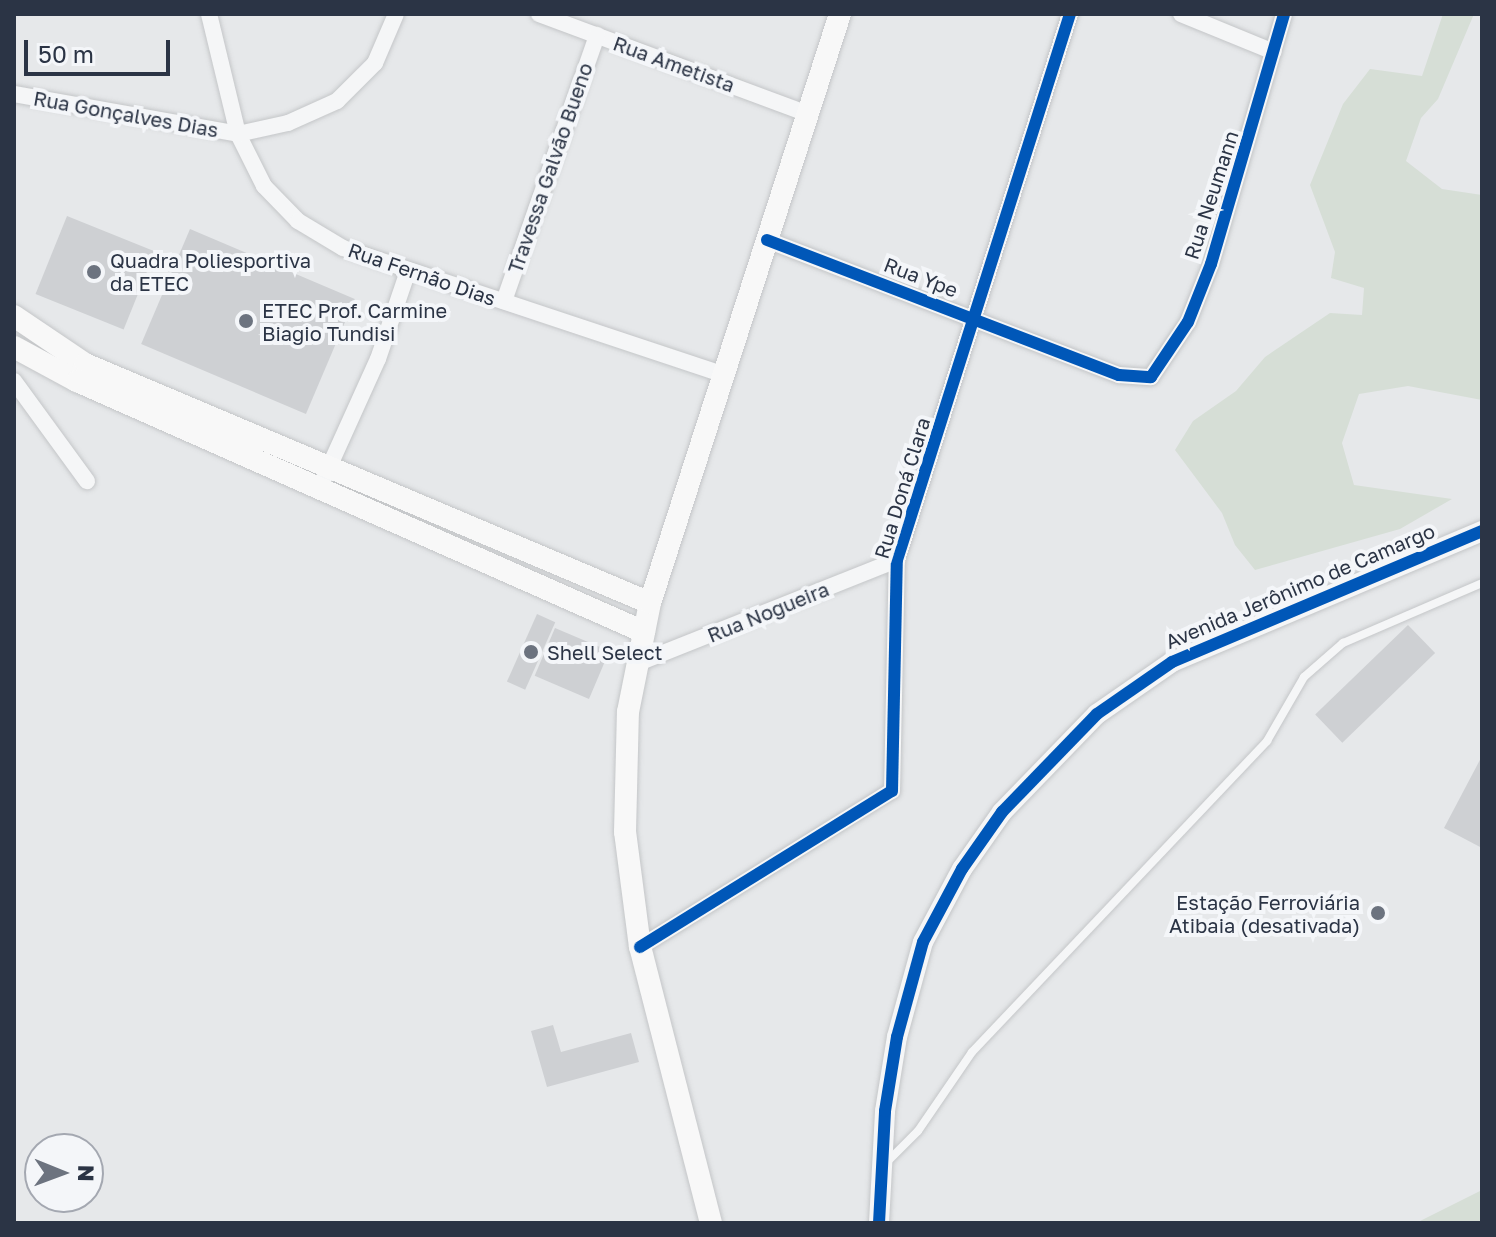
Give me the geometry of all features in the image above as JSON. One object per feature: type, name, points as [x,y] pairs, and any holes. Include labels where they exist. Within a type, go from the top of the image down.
[{"type":"main road","points":[[711,1223],[640,947],[623,772],[650,603],[840,14]]},
{"type":"main road","points":[[14,316],[24,328],[85,364],[332,465],[650,603]]},
{"type":"main road","points":[[19,352],[644,632]]},
{"type":"street","name":"Rua Fernão Dias","points":[[209,14],[238,134],[264,186],[298,221],[343,248],[724,375]]},
{"type":"street","points":[[238,134],[288,123],[337,101],[375,63],[396,14]]},
{"type":"street","name":"Rua Ametista","points":[[539,14],[808,114]]},
{"type":"street","name":"Rua Doná Clara","points":[[640,947],[892,791],[897,560],[977,320],[1070,14]]},
{"type":"street","points":[[1181,14],[1274,52]]},
{"type":"street","name":"Rua Neumann","points":[[1151,377],[1188,322],[1211,264],[1284,14]]},
{"type":"street","name":"Travessa Galvão Bueno","points":[[504,301],[597,35]]},
{"type":"street","name":"Rua Gonçalves Dias","points":[[14,94],[238,134]]},
{"type":"street","name":"Rua Ype","points":[[767,240],[1119,375],[1151,377]]},
{"type":"street","points":[[321,485],[378,359],[408,271]]},
{"type":"street","points":[[14,381],[87,481]]},
{"type":"street","name":"Avenida Jerônimo de Camargo","points":[[879,1223],[882,1167],[897,1037],[923,942],[962,869],[1002,812],[1051,758],[1097,714],[1172,662],[1482,531]]},
{"type":"street","name":"Rua Nogueira","points":[[638,663],[897,560]]},
{"type":"lane","points":[[882,1167],[918,1131],[972,1052],[1267,741],[1304,677],[1343,643],[1482,583]]},
{"type":"shaded area","points":[[1443,14],[1474,14],[1438,99],[1421,118],[1406,161],[1442,189],[1482,195],[1482,400],[1408,386],[1359,394],[1342,443],[1354,485],[1452,499],[1400,529],[1255,570],[1235,545],[1222,513],[1175,450],[1193,421],[1236,391],[1265,357],[1330,313],[1362,315],[1364,288],[1331,278],[1335,252],[1310,185],[1343,104],[1370,69],[1422,76]]},
{"type":"shaded area","points":[[1482,1190],[1482,1223],[1416,1223]]},
{"type":"building","name":"Quadra Poliesportiva da ETEC","points":[[67,216],[155,252],[124,329],[36,294]]},
{"type":"building","name":"ETEC Prof. Carmine Biagio Tundisi","points":[[190,229],[355,299],[306,414],[141,344]]},
{"type":"building","name":"Shell Select","points":[[537,614],[555,622],[525,690],[507,682]]},
{"type":"building","points":[[1408,625],[1435,653],[1342,743],[1315,715]]},
{"type":"building","points":[[555,628],[609,651],[589,699],[535,676]]},
{"type":"building","points":[[1482,756],[1482,848],[1444,828]]},
{"type":"building","points":[[553,1025],[561,1052],[631,1033],[639,1062],[547,1087],[531,1031]]},
{"type":"cycle path","points":[[640,947],[892,791],[897,560],[1070,14]]},
{"type":"cycle path","points":[[767,240],[1119,375],[1151,377],[1188,322],[1211,264],[1284,14]]},
{"type":"cycle path","points":[[879,1223],[885,1111],[897,1037],[923,942],[962,869],[1002,812],[1097,714],[1172,662],[1482,531]]},
{"type":"place","name":"Quadra Poliesportiva da ETEC","points":[[94,272]]},
{"type":"place","name":"ETEC Prof. Carmine Biagio Tundisi","points":[[246,321]]},
{"type":"place","name":"Shell Select","points":[[531,652]]},
{"type":"place","name":"Estação Ferroviária Atibaia (desativada)","points":[[1378,913]]}]
